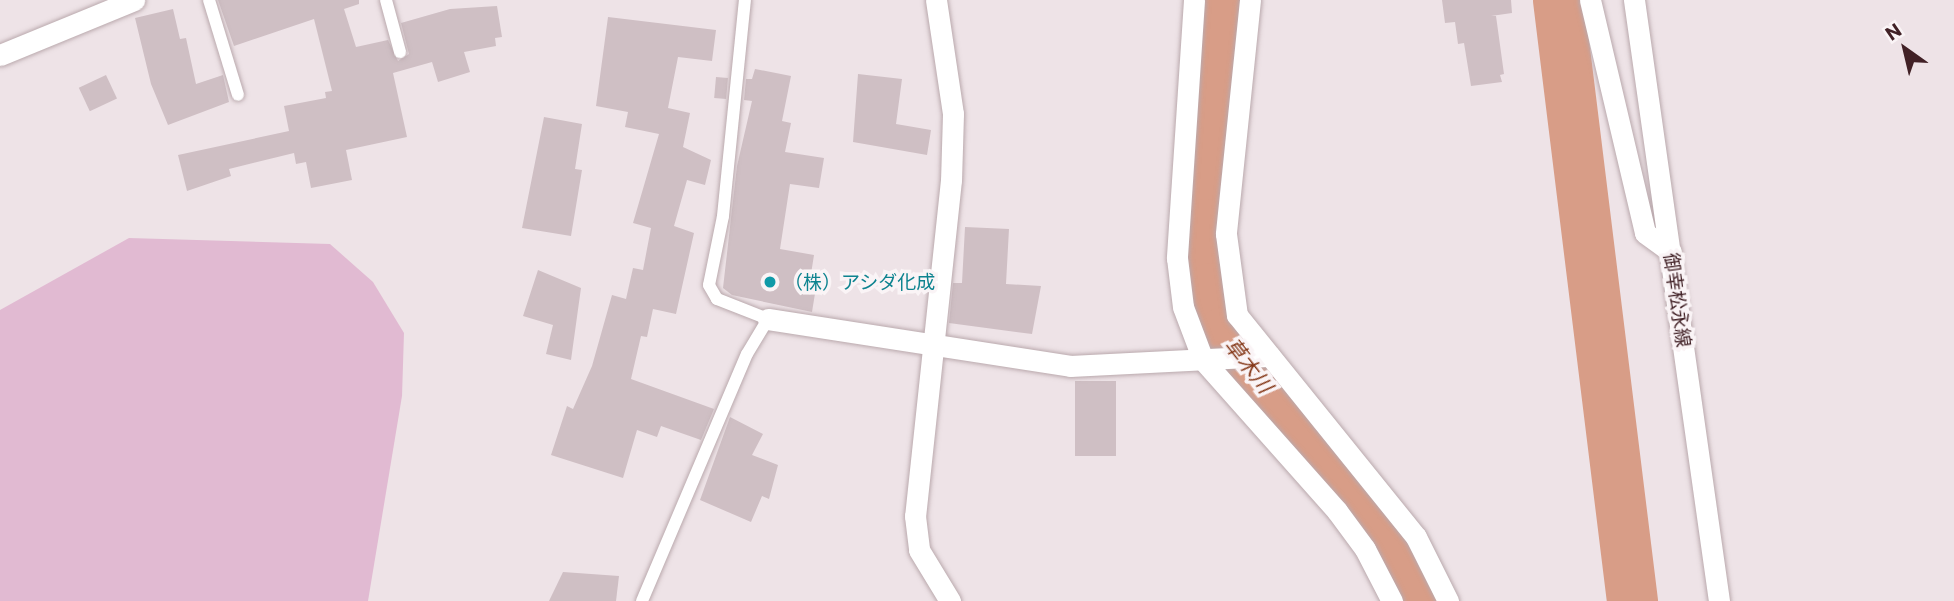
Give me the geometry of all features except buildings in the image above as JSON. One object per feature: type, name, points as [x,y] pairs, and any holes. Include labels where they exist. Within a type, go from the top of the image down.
[{"type":"street","points":[[0,55],[134,0]]},
{"type":"street","points":[[936,0],[953,114],[951,180],[930,345],[915,516],[919,550],[950,601]]},
{"type":"street","points":[[1194,0],[1177,258],[1183,307],[1208,360],[1337,511],[1365,549],[1392,601]]},
{"type":"street","points":[[1250,0],[1226,234],[1237,315],[1262,357],[1416,537],[1448,601]]},
{"type":"street","points":[[1590,0],[1645,233],[1671,252]]},
{"type":"street","name":"御幸松永線","points":[[1634,0],[1718,601]]},
{"type":"street","points":[[768,319],[1070,366],[1262,357]]},
{"type":"lane","points":[[209,0],[237,96]]},
{"type":"lane","points":[[386,0],[400,52]]},
{"type":"lane","points":[[642,601],[747,354],[768,319],[717,299],[709,285],[723,216],[745,0]]},
{"type":"shaded area","points":[[129,238],[330,244],[373,282],[404,333],[402,396],[368,601],[0,601],[0,310]]},
{"type":"waterway","name":"草木川","points":[[1220,0],[1205,224],[1210,288],[1223,332],[1389,540],[1420,601]]},
{"type":"waterway","points":[[1558,0],[1632,601]]},
{"type":"place","name":"（株）アシダ化成","points":[[770,282]]}]
